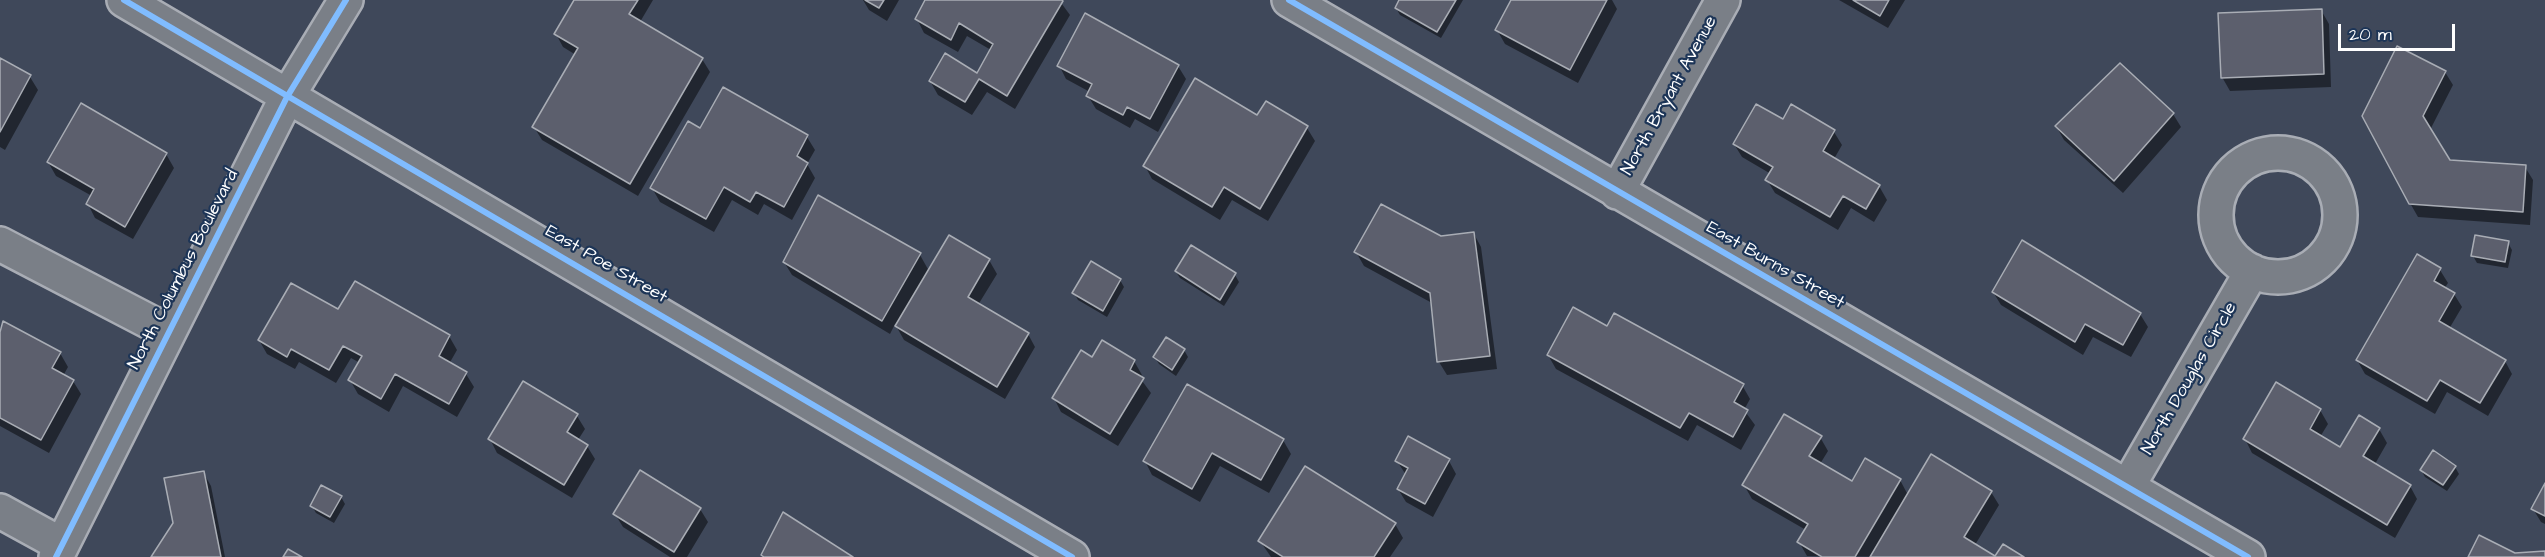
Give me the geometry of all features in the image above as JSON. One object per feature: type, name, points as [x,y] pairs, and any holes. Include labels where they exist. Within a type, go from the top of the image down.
[{"type":"street","name":"East Poe Street","points":[[123,0],[1072,557]]},
{"type":"street","name":"North Columbus Boulevard","points":[[59,551],[287,97],[346,0]]},
{"type":"street","name":"East Burns Street","points":[[1289,0],[2247,557]]},
{"type":"street","name":"North Bryant Avenue","points":[[1617,192],[1723,0]]},
{"type":"street","points":[[0,244],[169,332]]},
{"type":"street","name":"North Douglas Circle","points":[[2128,486],[2252,271]]},
{"type":"street","points":[[0,511],[59,551]]},
{"type":"building","points":[[574,0],[638,0],[629,14],[703,58],[630,184],[532,127],[578,48],[554,34]]},
{"type":"building","points":[[865,0],[884,0],[879,8]]},
{"type":"building","points":[[925,0],[1063,1],[1007,96],[979,79],[965,102],[929,81],[945,53],[977,73],[993,44],[959,23],[951,40],[915,19]]},
{"type":"building","points":[[1399,0],[1456,0],[1437,32],[1395,8]]},
{"type":"building","points":[[1511,0],[1607,0],[1570,70],[1495,30]]},
{"type":"building","points":[[1853,0],[1889,0],[1880,16]]},
{"type":"building","points":[[2322,9],[2324,74],[2221,78],[2218,13]]},
{"type":"building","points":[[1085,13],[1179,65],[1150,119],[1127,107],[1123,115],[1086,96],[1092,84],[1057,66]]},
{"type":"building","points":[[2397,46],[2446,71],[2423,116],[2450,160],[2526,165],[2523,212],[2409,204],[2362,116]]},
{"type":"building","points":[[0,58],[31,75],[0,132]]},
{"type":"building","points":[[2120,63],[2174,113],[2114,181],[2055,126]]},
{"type":"building","points":[[1195,78],[1257,115],[1266,101],[1308,126],[1260,209],[1224,187],[1212,207],[1143,166]]},
{"type":"building","points":[[723,87],[808,135],[797,156],[808,163],[784,207],[756,192],[750,202],[724,187],[706,219],[650,188],[688,121],[700,128]]},
{"type":"building","points":[[81,103],[167,153],[125,227],[86,204],[94,189],[47,162]]},
{"type":"building","points":[[1756,104],[1783,119],[1791,104],[1835,130],[1823,151],[1880,185],[1866,209],[1843,196],[1830,217],[1765,180],[1773,167],[1733,144]]},
{"type":"building","points":[[818,195],[921,253],[882,321],[783,262]]},
{"type":"building","points":[[1381,204],[1441,236],[1474,232],[1490,356],[1437,362],[1430,293],[1354,252]]},
{"type":"building","points":[[949,235],[990,259],[968,297],[1029,333],[997,387],[895,326]]},
{"type":"building","points":[[2475,235],[2509,241],[2505,262],[2471,256]]},
{"type":"building","points":[[2022,240],[2141,313],[2123,345],[2085,324],[2075,342],[1992,292]]},
{"type":"building","points":[[1191,245],[1236,273],[1220,300],[1175,271]]},
{"type":"building","points":[[2417,254],[2441,268],[2434,281],[2455,293],[2439,321],[2506,360],[2480,403],[2440,380],[2427,401],[2356,360]]},
{"type":"building","points":[[1091,261],[1121,279],[1103,311],[1072,293]]},
{"type":"building","points":[[355,281],[450,335],[439,356],[467,372],[449,404],[395,374],[381,399],[348,380],[362,356],[343,346],[329,370],[291,349],[287,357],[258,340],[291,283],[338,309]]},
{"type":"building","points":[[1573,307],[1607,326],[1614,313],[1744,384],[1734,402],[1748,410],[1733,437],[1689,413],[1680,428],[1547,355]]},
{"type":"building","points":[[3,321],[61,352],[52,368],[74,380],[41,440],[0,418],[0,332]]},
{"type":"building","points":[[1166,337],[1185,349],[1172,370],[1153,357]]},
{"type":"building","points":[[1102,340],[1135,360],[1130,370],[1144,378],[1110,434],[1052,398],[1081,350],[1092,357]]},
{"type":"building","points":[[523,381],[578,414],[567,432],[588,445],[564,485],[488,439]]},
{"type":"building","points":[[2276,382],[2321,409],[2310,429],[2340,447],[2359,415],[2380,428],[2363,456],[2411,485],[2387,525],[2243,439]]},
{"type":"building","points":[[1187,384],[1284,439],[1261,480],[1212,453],[1192,489],[1143,461]]},
{"type":"building","points":[[1784,414],[1822,436],[1809,456],[1852,481],[1865,458],[1901,479],[1855,557],[1822,557],[1797,542],[1808,524],[1742,485]]},
{"type":"building","points":[[1408,436],[1450,459],[1425,504],[1397,489],[1408,468],[1395,461]]},
{"type":"building","points":[[2433,450],[2456,466],[2443,485],[2420,470]]},
{"type":"building","points":[[1931,454],[1992,491],[1964,537],[1995,556],[2003,544],[2024,557],[1870,557]]},
{"type":"building","points":[[1305,466],[1396,523],[1374,557],[1283,557],[1258,541]]},
{"type":"building","points":[[640,470],[701,508],[674,552],[613,514]]},
{"type":"building","points":[[204,471],[221,557],[151,557],[173,523],[164,478]]},
{"type":"building","points":[[2545,483],[2545,516],[2531,509]]},
{"type":"building","points":[[321,485],[342,496],[330,517],[310,506]]},
{"type":"building","points":[[783,512],[853,557],[764,557],[761,555]]},
{"type":"building","points":[[2479,535],[2515,553],[2545,551],[2545,557],[2468,557]]},
{"type":"building","points":[[288,549],[302,557],[283,557]]},
{"type":"cycle path","points":[[124,0],[1072,557]]},
{"type":"cycle path","points":[[56,557],[287,97],[346,0]]},
{"type":"cycle path","points":[[1289,0],[2248,557]]}]
